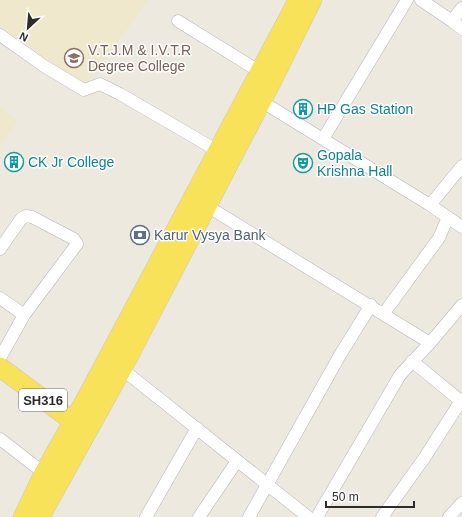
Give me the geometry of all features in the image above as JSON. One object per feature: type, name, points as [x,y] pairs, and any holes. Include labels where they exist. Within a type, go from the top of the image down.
[{"type":"main road","points":[[23,517],[44,473],[122,369],[261,101],[267,76],[298,0]]},
{"type":"main road","points":[[40,517],[80,426],[218,151],[267,76],[312,0]]},
{"type":"main road","name":"SH316","points":[[0,367],[80,426]]},
{"type":"street","points":[[323,139],[407,0]]},
{"type":"street","points":[[421,0],[462,29]]},
{"type":"street","points":[[452,21],[462,8]]},
{"type":"street","points":[[178,21],[267,76]]},
{"type":"street","points":[[0,35],[44,66],[84,90],[100,84],[218,151]]},
{"type":"street","points":[[261,101],[430,205],[462,227]]},
{"type":"street","points":[[430,205],[462,166]]},
{"type":"street","points":[[207,206],[371,305],[430,343]]},
{"type":"street","points":[[0,249],[21,219],[26,216],[32,216],[74,239],[77,244],[24,315],[0,358]]},
{"type":"street","points":[[384,313],[439,238],[448,217]]},
{"type":"street","points":[[0,298],[24,315]]},
{"type":"street","points":[[249,517],[340,355],[371,305]]},
{"type":"street","points":[[317,517],[400,375],[430,343],[462,305]]},
{"type":"street","points":[[382,517],[425,457],[462,400],[412,361]]},
{"type":"street","points":[[122,369],[267,486],[308,517]]},
{"type":"street","points":[[146,517],[197,428]]},
{"type":"street","points":[[0,439],[44,473]]},
{"type":"street","points":[[199,517],[237,461]]},
{"type":"street","points":[[449,517],[462,503]]},
{"type":"shaded area","name":"V.T.J.M & I.V.T.R Degree College","points":[[0,0],[149,0],[85,85],[0,30]]},
{"type":"shaded area","points":[[0,107],[18,121],[0,147]]},
{"type":"place","name":"V.T.J.M & I.V.T.R Degree College","points":[[74,58]]},
{"type":"place","name":"HP Gas Station","points":[[303,109]]},
{"type":"place","name":"CK Jr College","points":[[14,162]]},
{"type":"place","name":"Gopala Krishna Hall","points":[[303,163]]},
{"type":"place","name":"Karur Vysya Bank","points":[[140,235]]}]
